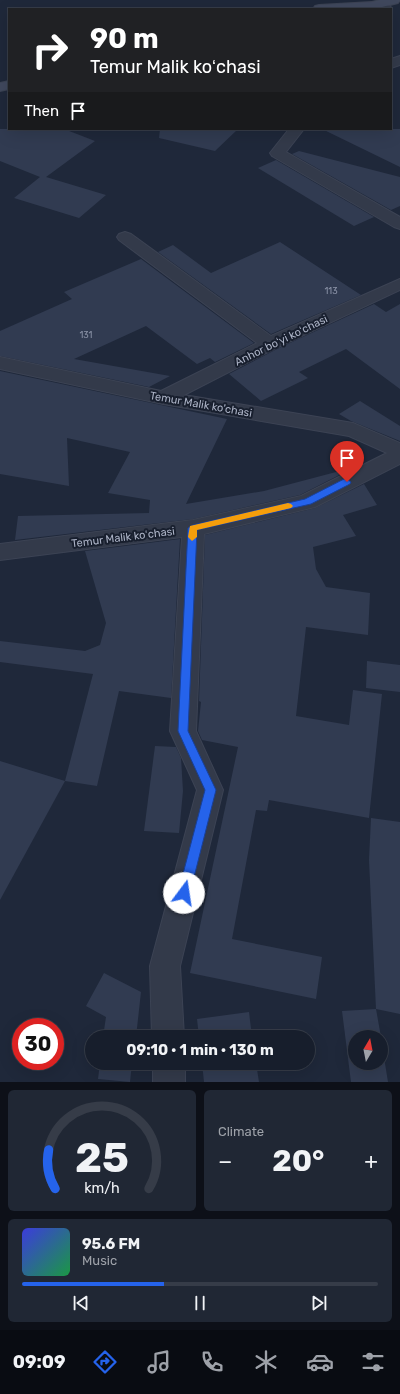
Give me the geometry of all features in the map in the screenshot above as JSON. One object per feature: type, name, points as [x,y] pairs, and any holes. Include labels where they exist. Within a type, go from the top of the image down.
[{"type":"street","points":[[336,8],[372,6],[393,0]]},
{"type":"street","points":[[372,6],[381,8]]},
{"type":"street","points":[[296,130],[277,153],[400,224]]},
{"type":"street","points":[[125,238],[270,344]]},
{"type":"street","name":"Anhor boʻyi koʻchasi","points":[[163,398],[270,344],[400,284]]},
{"type":"street","name":"Temur Malik ko'chasi","points":[[0,363],[163,398],[353,430],[400,451]]},
{"type":"street","name":"Temur Malik koʻchasi","points":[[0,552],[193,528],[307,502],[400,455]]},
{"type":"street","points":[[168,1030],[165,966],[210,790],[183,731],[193,528]]},
{"type":"street","points":[[169,1070],[169,1082]]},
{"type":"building","points":[[0,129],[67,130],[95,141],[46,177],[106,195],[79,218],[14,198],[40,177],[0,161]]},
{"type":"building","points":[[400,129],[400,167],[324,130]]},
{"type":"building","points":[[160,130],[237,130],[215,151],[159,138]]},
{"type":"building","points":[[299,151],[400,177],[400,206],[391,210],[292,154]]},
{"type":"building","points":[[276,160],[374,217],[354,226],[258,168]]},
{"type":"building","points":[[280,242],[361,295],[271,334],[158,252],[173,245],[211,273]]},
{"type":"building","points":[[141,259],[254,343],[215,362],[210,358],[197,364],[146,326],[74,359],[170,376],[149,387],[0,356],[0,331],[72,299],[64,292]]},
{"type":"building","points":[[374,304],[386,312],[400,304],[400,389],[346,349],[299,372],[308,378],[261,401],[229,374],[277,349]]},
{"type":"building","points":[[0,371],[227,419],[186,504],[264,491],[355,467],[300,495],[193,519],[15,540],[18,516],[149,513],[150,500],[108,493],[130,452],[67,438],[69,486],[0,474]]},
{"type":"building","points":[[360,401],[400,426],[400,441],[351,421],[339,414]]},
{"type":"building","points":[[364,484],[377,505],[343,515],[356,536],[313,547],[316,569],[326,587],[370,593],[368,635],[306,627],[296,716],[349,725],[353,690],[382,694],[369,818],[269,800],[267,811],[256,810],[232,939],[322,957],[316,999],[190,973],[238,747],[202,740],[198,731],[201,702],[199,701],[205,535],[315,508]]},
{"type":"building","points":[[180,539],[171,698],[119,691],[97,786],[65,781],[93,674],[0,662],[0,641],[85,651],[100,645],[106,623],[85,551]]},
{"type":"building","points":[[367,661],[400,665],[400,692],[366,688]]},
{"type":"building","points":[[155,746],[176,747],[181,758],[183,791],[179,833],[144,831]]},
{"type":"building","points":[[0,761],[65,781],[0,900]]},
{"type":"building","points":[[371,818],[400,822],[400,1014],[376,1009],[369,860]]},
{"type":"building","points":[[104,973],[141,992],[137,1030],[104,1030],[106,1017],[86,1006]]},
{"type":"building","points":[[376,1009],[380,1030],[348,1030],[348,1058],[342,1011]]},
{"type":"building","points":[[249,1012],[251,1030],[198,1030],[197,1019]]},
{"type":"building","points":[[99,1070],[131,1070],[130,1082],[98,1079]]},
{"type":"building","points":[[203,1070],[257,1070],[259,1082],[204,1082]]},
{"type":"building","points":[[349,1070],[386,1070],[388,1082],[351,1082]]},
{"type":"slow traffic","points":[[192,537],[193,528],[288,506]]},
{"type":"route","points":[[184,893],[210,790],[183,731],[193,528],[307,502],[347,482]]}]
